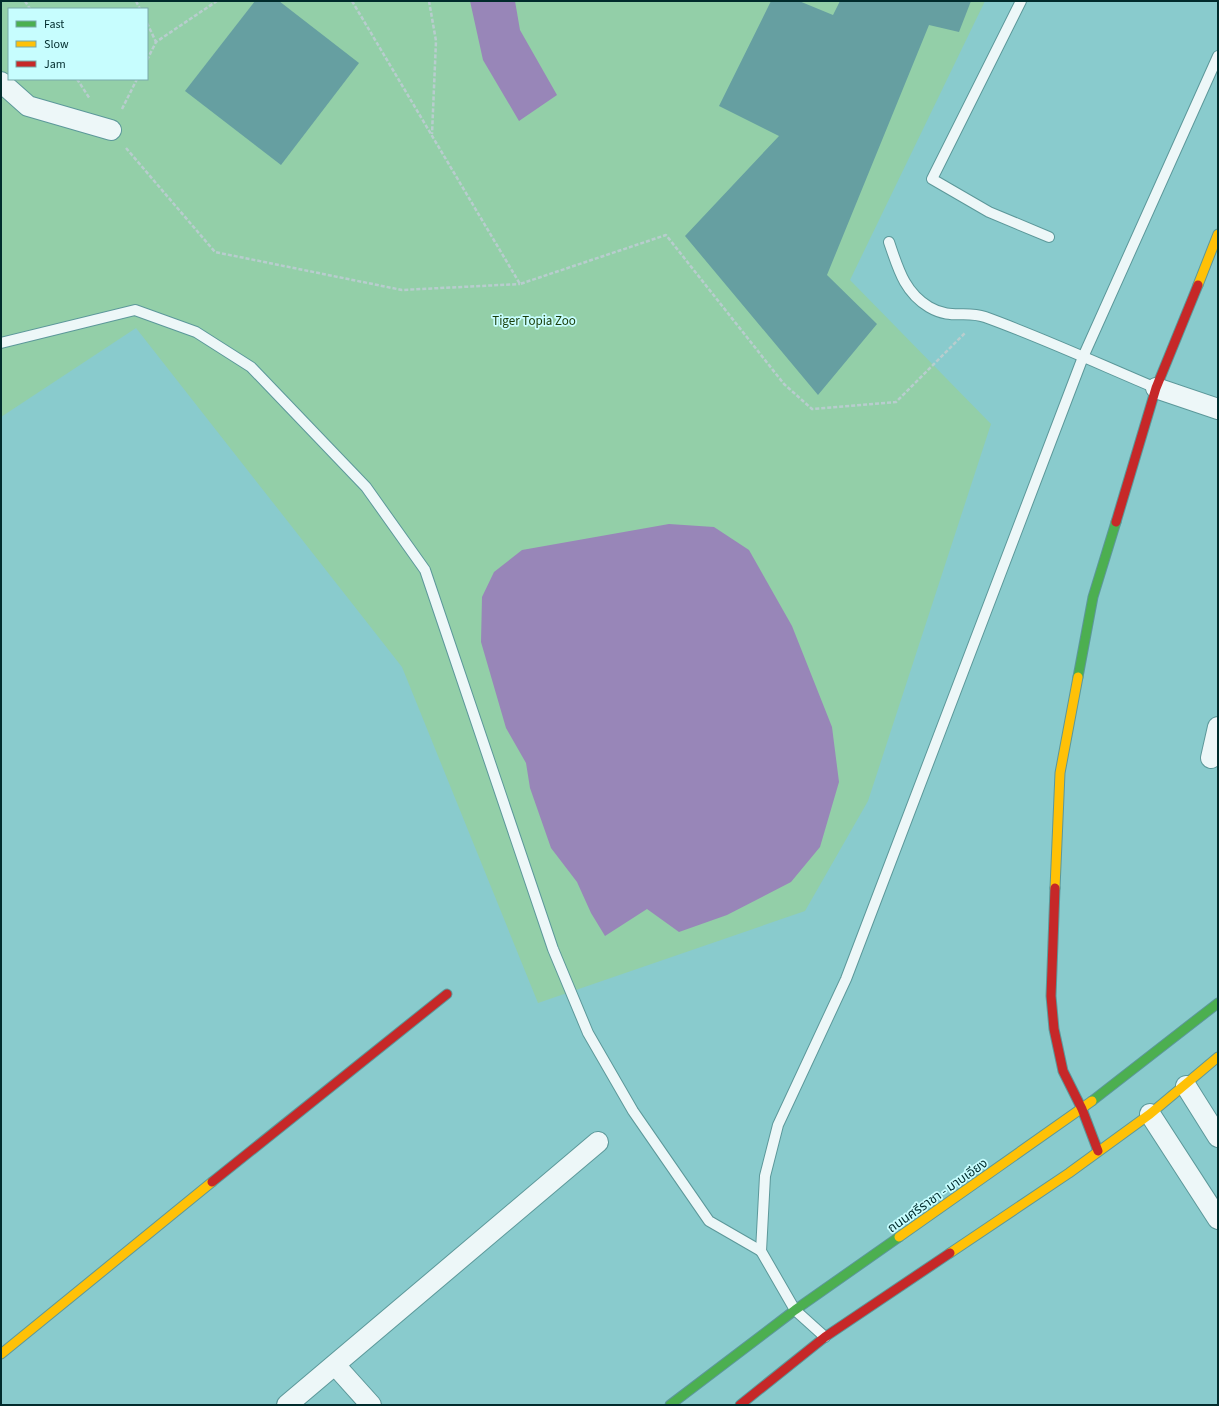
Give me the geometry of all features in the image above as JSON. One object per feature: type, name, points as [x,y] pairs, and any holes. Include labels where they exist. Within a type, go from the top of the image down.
[{"type":"street","points":[[1,82],[28,106],[111,130]]},
{"type":"street","points":[[1098,1151],[1082,1109],[1064,1071],[1054,1029],[1051,996],[1060,773],[1093,597],[1156,388],[1218,234]]},
{"type":"street","points":[[1156,388],[1218,409]]},
{"type":"street","points":[[1211,758],[1218,727]]},
{"type":"street","points":[[1,1354],[191,1199],[447,994]]},
{"type":"street","name":"ถนนศรีราชา - มาบเอียง","points":[[670,1405],[795,1310],[1082,1109],[1218,1003]]},
{"type":"street","points":[[740,1405],[825,1337],[905,1284],[1150,1114],[1186,1086],[1218,1057]]},
{"type":"street","points":[[1186,1086],[1218,1137]]},
{"type":"street","points":[[1150,1114],[1218,1219]]},
{"type":"street","points":[[287,1405],[598,1142]]},
{"type":"street","points":[[335,1365],[370,1405]]},
{"type":"lane","points":[[1021,1],[932,179],[989,212],[1049,237]]},
{"type":"lane","points":[[760,1251],[765,1176],[778,1124],[846,979],[1084,357],[1218,56]]},
{"type":"lane","points":[[889,242],[902,279],[915,296],[928,307],[943,315],[983,316],[1156,388]]},
{"type":"lane","points":[[1,343],[135,310],[196,332],[251,367],[366,487],[425,570],[553,950],[588,1033],[633,1112],[708,1221],[760,1251],[795,1310],[825,1337]]},
{"type":"path","points":[[148,58],[156,42],[216,1]]},
{"type":"path","points":[[352,1],[520,284]]},
{"type":"path","points":[[429,1],[436,41],[432,135]]},
{"type":"path","points":[[148,25],[156,42]]},
{"type":"path","points":[[78,80],[111,130],[215,252],[402,290],[520,284],[666,235],[784,384],[812,409],[896,402],[983,316]]},
{"type":"path","points":[[111,130],[136,80]]},
{"type":"green space","name":"Tiger Topia Zoo","points":[[1,1],[985,1],[850,280],[991,424],[868,801],[805,911],[538,1003],[402,667],[136,328],[1,417]]},
{"type":"shaded area","points":[[470,1],[515,1],[520,30],[557,95],[519,121],[483,60]]},
{"type":"shaded area","points":[[669,524],[714,527],[749,550],[792,626],[832,727],[839,782],[820,847],[791,882],[727,915],[679,932],[647,909],[605,936],[591,913],[577,882],[551,848],[530,788],[526,763],[506,728],[481,642],[482,597],[494,572],[522,550]]},
{"type":"building","points":[[255,1],[279,1],[359,63],[281,165],[185,91]]},
{"type":"building","points":[[771,1],[799,1],[833,15],[840,1],[971,1],[959,32],[929,25],[827,275],[877,324],[818,395],[685,236],[779,136],[719,106]]},
{"type":"traffic: fast","points":[[1078,677],[1093,597],[1116,522]]},
{"type":"traffic: fast","points":[[1092,1101],[1218,1003]]},
{"type":"traffic: fast","points":[[670,1405],[795,1310],[899,1237]]},
{"type":"traffic: slow","points":[[1198,285],[1218,234]]},
{"type":"traffic: slow","points":[[1055,888],[1060,773],[1078,677]]},
{"type":"traffic: slow","points":[[950,1253],[1069,1173],[1150,1114],[1218,1057]]},
{"type":"traffic: slow","points":[[899,1237],[1092,1101]]},
{"type":"traffic: slow","points":[[1,1354],[212,1182]]},
{"type":"traffic: jam","points":[[1116,522],[1156,388],[1198,285]]},
{"type":"traffic: jam","points":[[1055,888],[1051,996],[1054,1029],[1063,1071],[1082,1109],[1098,1151]]},
{"type":"traffic: jam","points":[[212,1182],[447,994]]},
{"type":"traffic: jam","points":[[740,1405],[825,1337],[950,1253]]}]
